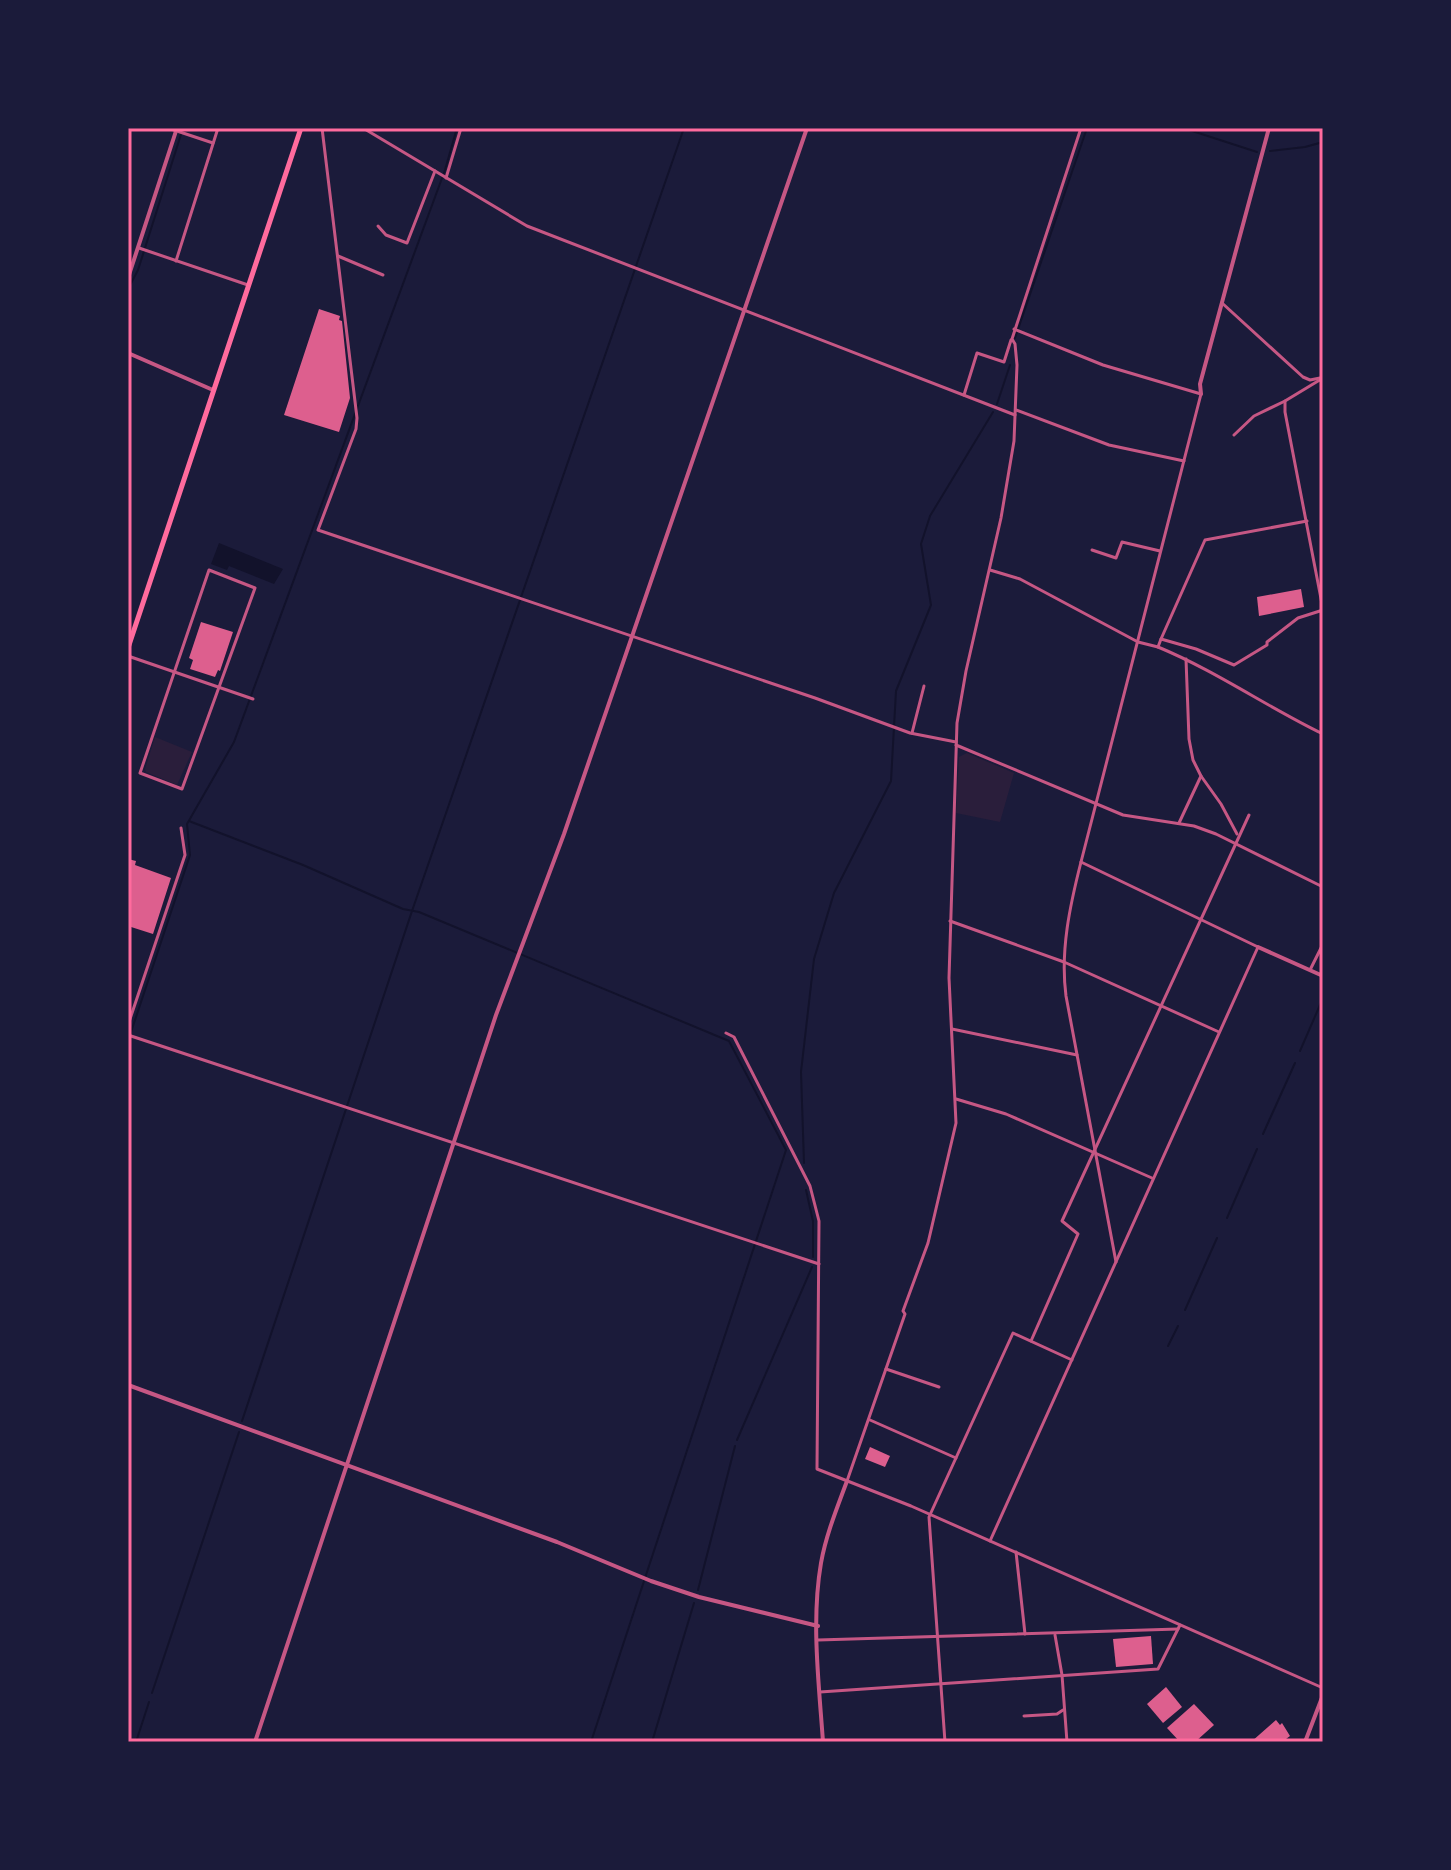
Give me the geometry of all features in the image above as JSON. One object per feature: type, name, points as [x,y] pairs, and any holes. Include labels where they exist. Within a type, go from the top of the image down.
[{"type":"main road","points":[[128,648],[301,128]]},
{"type":"street","points":[[168,128],[213,143]]},
{"type":"street","points":[[176,261],[218,128]]},
{"type":"street","points":[[322,128],[357,416],[356,429],[318,530],[912,733],[956,744],[1123,815],[1194,826],[1323,887]]},
{"type":"street","points":[[363,128],[527,226],[964,395],[1109,445],[1184,461]]},
{"type":"street","points":[[446,178],[461,128]]},
{"type":"street","points":[[255,1742],[453,1144],[517,957],[564,834],[807,128]]},
{"type":"street","points":[[964,395],[977,353],[1004,362],[1081,128]]},
{"type":"street","points":[[1116,1262],[1066,996],[1064,962],[1070,904],[1201,394],[1200,384],[1269,128]]},
{"type":"street","points":[[128,278],[176,130]]},
{"type":"street","points":[[378,226],[386,235],[407,243],[436,172]]},
{"type":"street","points":[[139,248],[248,285]]},
{"type":"street","points":[[338,256],[383,275]]},
{"type":"street","points":[[1222,303],[1303,377],[1310,380],[1323,377]]},
{"type":"street","points":[[1015,330],[1103,365],[1201,394]]},
{"type":"street","points":[[823,1742],[818,1640],[821,1564],[829,1530],[870,1420],[905,1314],[903,1311],[928,1243],[954,1140],[956,1099],[949,978],[956,744],[962,688],[990,570],[1014,441],[1017,365],[1012,339]]},
{"type":"street","points":[[128,353],[213,390]]},
{"type":"street","points":[[1234,435],[1254,416],[1323,377]]},
{"type":"street","points":[[1161,639],[1238,665],[1298,618],[1323,610],[1285,401]]},
{"type":"street","points":[[1158,647],[1205,540],[1307,521]]},
{"type":"street","points":[[1092,550],[1116,558],[1122,542],[1161,551]]},
{"type":"street","points":[[209,570],[255,588],[182,789],[140,773],[173,672],[209,570]]},
{"type":"street","points":[[990,570],[1020,579],[1138,642],[1186,659],[1323,734]]},
{"type":"street","points":[[128,656],[253,699]]},
{"type":"street","points":[[1186,659],[1188,728],[1193,760],[1238,835]]},
{"type":"street","points":[[912,733],[924,686]]},
{"type":"street","points":[[1179,823],[1201,776]]},
{"type":"street","points":[[1031,1341],[1078,1234],[1062,1221],[1249,815]]},
{"type":"street","points":[[128,1025],[185,855],[181,828]]},
{"type":"street","points":[[1081,862],[1323,976]]},
{"type":"street","points":[[950,921],[1064,962],[1219,1032]]},
{"type":"street","points":[[1310,970],[1323,944]]},
{"type":"street","points":[[990,1541],[1258,947]]},
{"type":"street","points":[[952,1029],[1077,1055]]},
{"type":"street","points":[[726,1033],[734,1037],[810,1186],[819,1221],[817,1469],[1016,1552],[1179,1627],[1323,1688]]},
{"type":"street","points":[[130,1036],[819,1264]]},
{"type":"street","points":[[956,1099],[1006,1114],[1153,1179]]},
{"type":"street","points":[[945,1742],[930,1515],[1013,1333],[1072,1360]]},
{"type":"street","points":[[886,1369],[939,1387]]},
{"type":"street","points":[[128,1385],[557,1542],[650,1581],[699,1597],[818,1626]]},
{"type":"street","points":[[870,1420],[956,1458]]},
{"type":"street","points":[[1016,1552],[1025,1634]]},
{"type":"street","points":[[818,1640],[1179,1627]]},
{"type":"street","points":[[820,1692],[1158,1669],[1179,1627]]},
{"type":"street","points":[[1055,1633],[1067,1742]]},
{"type":"street","points":[[1305,1742],[1323,1695]]},
{"type":"street","points":[[1024,1716],[1057,1714],[1065,1708]]},
{"type":"shaded area","points":[[219,543],[283,569],[274,584],[229,566],[227,570],[211,564]]},
{"type":"shaded area","points":[[155,737],[192,752],[177,785],[146,772]]},
{"type":"shaded area","points":[[967,753],[1014,773],[1000,822],[956,813],[959,757]]},
{"type":"building","points":[[319,309],[340,316],[339,320],[342,321],[350,398],[339,432],[284,415]]},
{"type":"building","points":[[1301,589],[1304,607],[1259,616],[1257,597]]},
{"type":"building","points":[[201,622],[233,632],[220,671],[215,677],[190,669],[193,660],[189,658]]},
{"type":"building","points":[[128,859],[136,861],[135,865],[171,878],[153,934],[128,926]]},
{"type":"building","points":[[870,1447],[890,1456],[885,1467],[865,1459]]},
{"type":"building","points":[[1151,1636],[1153,1664],[1116,1667],[1113,1639]]},
{"type":"building","points":[[1166,1687],[1182,1707],[1163,1723],[1147,1704]]},
{"type":"building","points":[[1194,1704],[1214,1725],[1195,1742],[1180,1742],[1167,1728]]},
{"type":"building","points":[[1276,1720],[1280,1725],[1282,1723],[1290,1736],[1282,1742],[1251,1742]]},
{"type":"waterway","points":[[128,289],[138,270],[183,128]]},
{"type":"waterway","points":[[128,1041],[190,855],[187,824],[234,742],[445,170],[457,128]]},
{"type":"waterway","points":[[242,1421],[412,911],[684,128]]},
{"type":"waterway","points":[[1015,338],[1087,128]]},
{"type":"waterway","points":[[1183,128],[1257,152]]},
{"type":"waterway","points":[[1270,151],[1323,142]]},
{"type":"waterway","points":[[997,404],[1010,365]]},
{"type":"waterway","points":[[804,1163],[801,1072],[814,959],[834,893],[891,781],[896,691],[931,605],[921,544],[930,516],[993,412]]},
{"type":"waterway","points":[[189,821],[303,865],[403,909],[419,912],[729,1041],[786,1150],[591,1742]]},
{"type":"waterway","points":[[1300,1051],[1323,998]]},
{"type":"waterway","points":[[1263,1134],[1295,1063]]},
{"type":"waterway","points":[[1227,1218],[1257,1149]]},
{"type":"waterway","points":[[806,1190],[813,1221],[813,1257]]},
{"type":"waterway","points":[[1185,1310],[1217,1238]]},
{"type":"waterway","points":[[737,1440],[812,1267]]},
{"type":"waterway","points":[[1168,1346],[1178,1326]]},
{"type":"waterway","points":[[152,1693],[239,1432]]},
{"type":"waterway","points":[[698,1590],[735,1446]]},
{"type":"waterway","points":[[652,1742],[694,1603]]},
{"type":"waterway","points":[[136,1742],[149,1702]]}]
